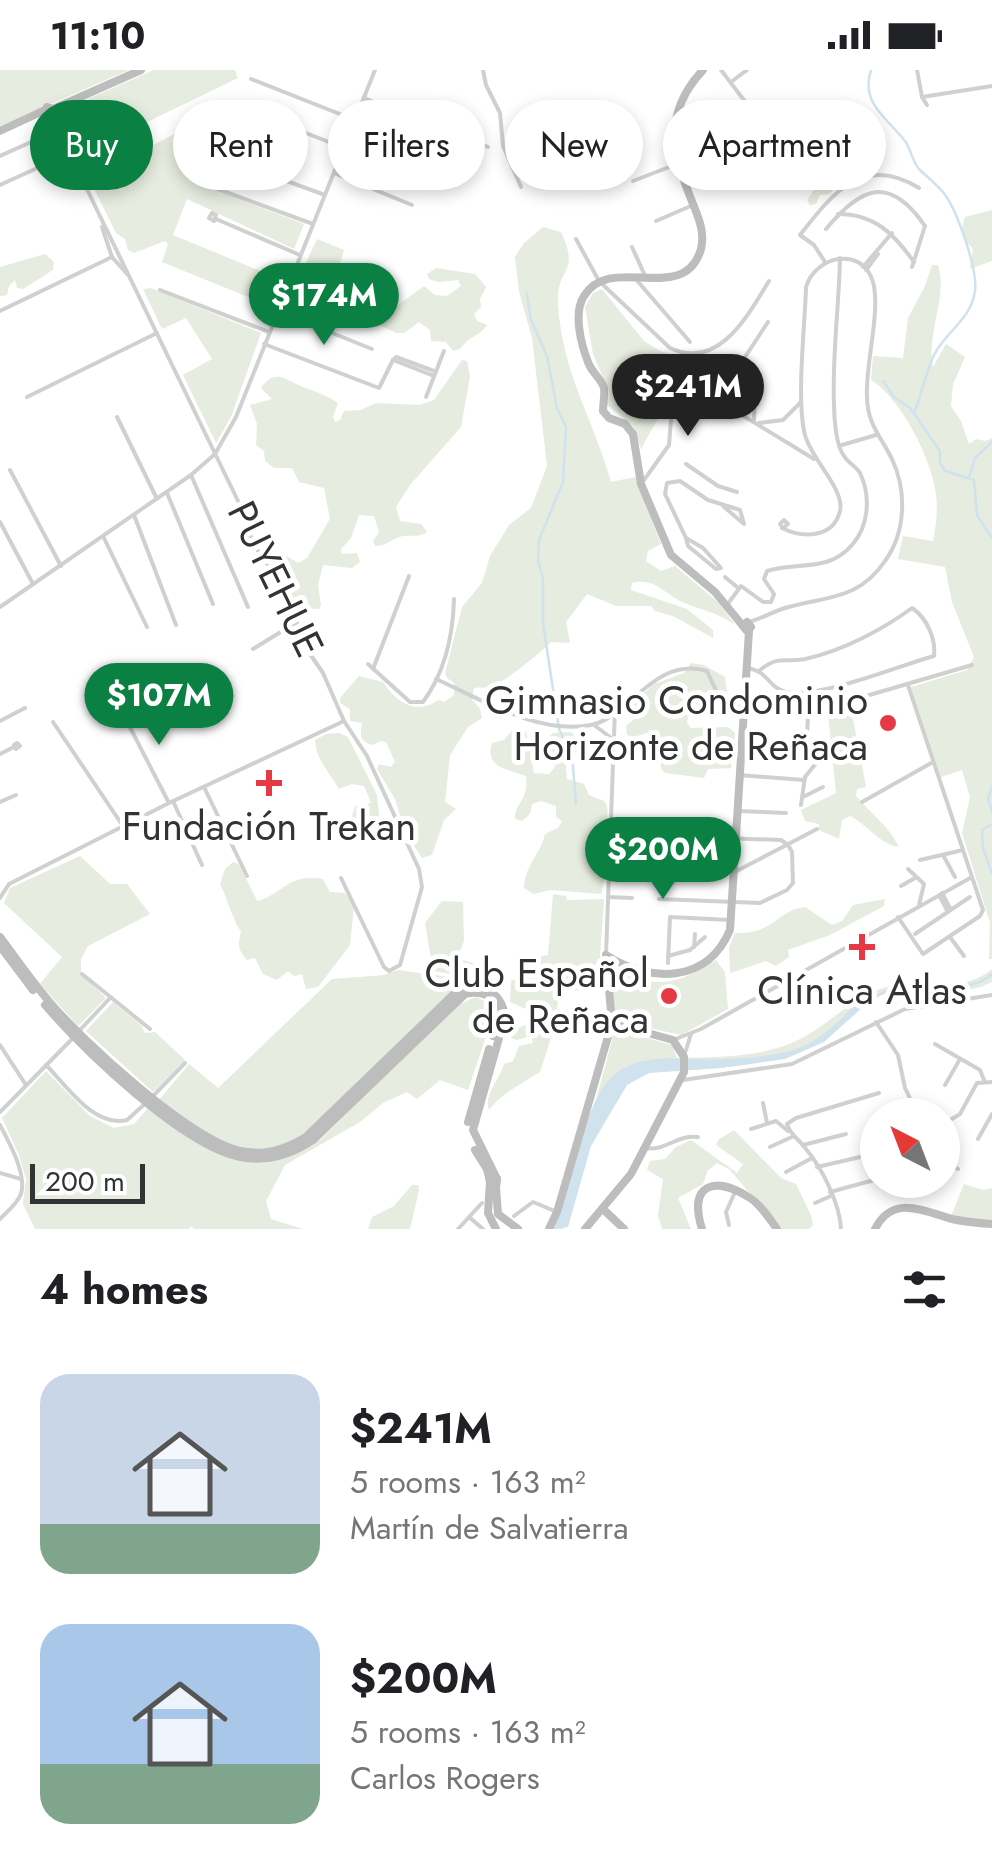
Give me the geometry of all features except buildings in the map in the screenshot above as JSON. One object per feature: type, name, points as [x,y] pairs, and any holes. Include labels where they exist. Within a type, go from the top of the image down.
[{"type":"street","points":[[74,100],[141,70]]},
{"type":"street","points":[[375,70],[364,98],[488,146]]},
{"type":"street","points":[[483,70],[500,113],[505,146]]},
{"type":"street","points":[[684,100],[703,70]]},
{"type":"street","points":[[721,70],[745,100]]},
{"type":"street","points":[[731,82],[747,70]]},
{"type":"street","points":[[917,70],[927,105]]},
{"type":"street","points":[[252,79],[328,111]]},
{"type":"street","points":[[922,97],[992,86]]},
{"type":"street","points":[[0,130],[30,119]]},
{"type":"street","points":[[0,156],[30,143]]},
{"type":"street","points":[[0,185],[30,171]]},
{"type":"street","points":[[886,176],[919,188]]},
{"type":"street","points":[[0,607],[191,475],[215,454],[233,424],[328,188]]},
{"type":"street","points":[[308,189],[325,195]]},
{"type":"street","name":"PUYEHUE","points":[[86,190],[242,510],[254,545],[277,578],[344,721],[367,756],[422,879],[400,965],[389,971],[382,964],[341,878]]},
{"type":"street","points":[[220,190],[313,224]]},
{"type":"street","points":[[374,190],[412,205]]},
{"type":"street","points":[[606,961],[649,975],[681,972],[715,953],[728,935],[731,920],[747,628],[716,592],[670,555],[640,484],[633,434],[625,424],[605,415],[603,385],[587,361],[577,313],[583,296],[599,281],[615,276],[675,276],[694,262],[701,248],[702,233],[687,190]]},
{"type":"street","points":[[825,262],[814,245],[800,235],[838,190]]},
{"type":"street","points":[[826,228],[838,214],[856,198],[886,193],[909,207],[924,223],[926,230],[913,264],[891,234],[864,220],[838,214]]},
{"type":"street","points":[[656,222],[694,206]]},
{"type":"street","points":[[216,219],[300,255]]},
{"type":"street","name":"PUYEHUE","points":[[102,223],[112,256],[132,278]]},
{"type":"street","points":[[865,269],[875,262],[878,250],[891,234]]},
{"type":"street","points":[[576,239],[599,281],[670,348],[688,354],[732,336],[769,281]]},
{"type":"street","points":[[632,246],[646,278]]},
{"type":"street","points":[[0,311],[112,256]]},
{"type":"street","points":[[725,578],[737,587],[746,587],[759,600],[770,602],[774,594],[764,574],[788,566],[812,566],[834,560],[852,545],[862,529],[866,494],[858,471],[842,454],[834,408],[840,258]]},
{"type":"street","points":[[747,628],[784,608],[824,602],[853,590],[888,558],[901,525],[902,497],[894,463],[876,435],[866,400],[873,282],[865,269],[840,258],[825,262],[812,272],[806,287],[802,400],[804,432],[814,459],[838,494],[839,514],[824,532],[808,535],[792,533],[782,528],[788,523],[792,533]]},
{"type":"street","points":[[634,278],[690,342]]},
{"type":"street","points":[[160,290],[269,332]]},
{"type":"street","points":[[277,311],[372,349]]},
{"type":"street","points":[[736,412],[730,398],[730,382],[736,380],[734,374],[768,322]]},
{"type":"street","points":[[27,398],[158,333]]},
{"type":"street","points":[[264,344],[379,388],[392,360],[435,374]]},
{"type":"street","points":[[426,397],[444,350]]},
{"type":"street","points":[[754,422],[756,390]]},
{"type":"street","points":[[640,484],[669,445],[669,415],[676,402],[691,398],[709,408],[736,412],[814,459]]},
{"type":"street","points":[[723,409],[730,398]]},
{"type":"street","points":[[754,422],[769,424],[783,420],[802,400]]},
{"type":"street","points":[[117,417],[157,499]]},
{"type":"street","points":[[841,445],[876,435]]},
{"type":"street","points":[[638,464],[655,465]]},
{"type":"street","points":[[686,464],[718,486],[737,492]]},
{"type":"street","points":[[10,470],[60,566]]},
{"type":"street","points":[[191,475],[248,607]]},
{"type":"street","points":[[686,538],[703,548],[721,568],[716,569],[693,550],[686,538],[665,496],[666,485],[678,480],[723,506]]},
{"type":"street","points":[[166,492],[214,604]]},
{"type":"street","points":[[650,505],[665,496]]},
{"type":"street","points":[[134,515],[176,625]]},
{"type":"street","points":[[0,522],[33,584]]},
{"type":"street","points":[[103,536],[147,626]]},
{"type":"street","points":[[409,576],[370,666],[410,702],[418,704],[424,700],[436,680],[455,628],[454,598]]},
{"type":"street","points":[[726,605],[737,587]]},
{"type":"street","points":[[745,668],[760,670],[781,691],[808,694],[934,656],[936,651],[926,622],[912,608],[893,623],[841,645],[806,658],[774,660],[760,670]]},
{"type":"street","points":[[253,648],[297,622]]},
{"type":"street","points":[[594,725],[664,675],[700,668],[711,674],[724,702],[742,710],[808,713],[972,665]]},
{"type":"street","points":[[436,680],[538,722],[594,725],[616,741]]},
{"type":"street","points":[[898,917],[921,954],[983,912],[908,685]]},
{"type":"street","points":[[0,720],[25,708]]},
{"type":"street","points":[[120,708],[202,864]]},
{"type":"street","points":[[548,1229],[557,1212],[612,1023],[606,961],[616,710]]},
{"type":"street","points":[[801,805],[804,780],[821,757],[820,746],[807,737],[808,713]]},
{"type":"street","points":[[1,895],[9,884],[344,721]]},
{"type":"street","points":[[54,722],[124,826]]},
{"type":"street","points":[[0,754],[14,747]]},
{"type":"street","points":[[862,802],[933,762]]},
{"type":"street","points":[[739,776],[804,780]]},
{"type":"street","points":[[204,787],[247,876]]},
{"type":"street","points":[[802,797],[823,787]]},
{"type":"street","points":[[0,802],[16,795]]},
{"type":"street","points":[[737,811],[786,813]]},
{"type":"street","points":[[733,873],[817,829]]},
{"type":"street","points":[[612,833],[644,834]]},
{"type":"street","points":[[659,899],[763,902],[790,887],[794,879],[788,845],[781,840],[667,837],[663,855]]},
{"type":"street","points":[[920,860],[963,850]]},
{"type":"street","points":[[944,855],[955,877]]},
{"type":"street","points":[[908,869],[928,889],[920,895],[919,906]]},
{"type":"street","points":[[901,886],[915,878]]},
{"type":"street","points":[[612,1023],[672,1040],[691,1034],[972,878]]},
{"type":"street","points":[[0,883],[9,884]]},
{"type":"street","points":[[940,894],[950,911]]},
{"type":"street","points":[[608,896],[632,898]]},
{"type":"street","points":[[915,934],[970,898]]},
{"type":"street","points":[[706,937],[668,960],[670,918],[731,920]]},
{"type":"street","points":[[694,947],[695,934]]},
{"type":"street","points":[[950,936],[964,956]]},
{"type":"street","points":[[0,937],[77,1033]]},
{"type":"street","points":[[0,946],[44,1003],[149,1100],[228,1147],[258,1152],[288,1147],[319,1126],[455,993],[466,987],[482,987],[497,996],[504,1014],[473,1127],[494,1183],[498,1214],[518,1229]]},
{"type":"street","points":[[82,974],[150,1029]]},
{"type":"street","points":[[684,1076],[792,1064],[905,1008],[992,995]]},
{"type":"street","points":[[0,1112],[111,997]]},
{"type":"street","points":[[876,1022],[898,1055],[910,1098]]},
{"type":"street","points":[[585,1229],[631,1174],[646,1148],[684,1076],[691,1034]]},
{"type":"street","points":[[672,1040],[684,1059]]},
{"type":"street","points":[[935,1044],[980,1070],[984,1080]]},
{"type":"street","points":[[0,1045],[26,1085]]},
{"type":"street","points":[[945,1085],[960,1059]]},
{"type":"street","points":[[46,1064],[94,1113],[107,1120],[128,1120],[185,1063]]},
{"type":"street","points":[[960,1112],[974,1086],[984,1080],[992,1082]]},
{"type":"street","points":[[788,1130],[788,1124],[796,1118],[878,1093]]},
{"type":"street","points":[[763,1103],[768,1123]]},
{"type":"street","points":[[978,1138],[992,1114]]},
{"type":"street","points":[[751,1130],[776,1121],[803,1145],[830,1194],[841,1229]]},
{"type":"street","points":[[0,1125],[21,1179],[18,1199],[0,1219]]},
{"type":"street","points":[[803,1145],[846,1134]]},
{"type":"street","points":[[646,1148],[655,1150],[686,1135],[698,1137]]},
{"type":"street","points":[[770,1148],[794,1136]]},
{"type":"street","points":[[786,1172],[812,1158]]},
{"type":"street","points":[[817,1167],[860,1158]]},
{"type":"street","points":[[0,1173],[21,1179]]},
{"type":"street","points":[[458,1229],[486,1200],[494,1183]]},
{"type":"street","points":[[815,1202],[860,1185]]},
{"type":"street","points":[[702,1229],[696,1208],[701,1194],[715,1186],[736,1190],[752,1200],[774,1225],[762,1229]]},
{"type":"street","points":[[729,1226],[726,1212],[736,1190]]},
{"type":"street","points":[[486,1200],[488,1217],[496,1229]]},
{"type":"street","points":[[514,1216],[532,1202],[557,1212]]},
{"type":"street","points":[[877,1229],[886,1214],[903,1206],[962,1225],[992,1226]]},
{"type":"street","points":[[602,1209],[624,1229]]},
{"type":"street","points":[[469,1217],[483,1229]]},
{"type":"shaded area","points":[[0,70],[129,70],[60,100],[30,100],[30,113],[0,126]]},
{"type":"shaded area","points":[[154,70],[235,70],[238,78],[193,100],[173,100],[173,109],[153,119],[153,100],[85,100]]},
{"type":"shaded area","points":[[173,135],[173,190],[214,190],[304,224],[294,249],[187,199],[173,235],[280,279],[270,306],[162,262],[168,244],[165,241],[134,253],[128,250],[95,190],[153,190],[153,145]]},
{"type":"shaded area","points":[[814,190],[833,190],[820,195],[816,204],[810,205],[807,200]]},
{"type":"shaded area","points":[[992,210],[992,261],[970,269],[973,249],[963,234],[965,217]]},
{"type":"shaded area","points":[[543,227],[561,232],[567,246],[568,264],[558,292],[565,352],[611,482],[635,477],[661,544],[648,551],[646,561],[661,571],[675,566],[719,603],[735,625],[647,582],[632,583],[631,590],[687,609],[713,630],[713,638],[651,606],[616,606],[587,594],[566,622],[570,643],[551,642],[497,684],[474,688],[472,699],[482,718],[468,727],[450,755],[445,802],[456,809],[444,820],[432,855],[422,858],[405,832],[395,799],[377,769],[379,764],[391,767],[395,762],[386,742],[372,745],[365,741],[362,723],[350,721],[350,709],[340,703],[340,698],[359,676],[383,682],[400,701],[414,707],[444,702],[454,695],[454,683],[445,673],[462,607],[482,583],[490,556],[509,525],[531,508],[547,466],[532,338],[519,292],[515,257]]},
{"type":"shaded area","points":[[317,239],[344,250],[335,279],[348,288],[339,305],[295,287]]},
{"type":"shaded area","points":[[45,254],[54,262],[53,270],[23,289],[17,288],[15,280],[7,295],[0,296],[0,267]]},
{"type":"shaded area","points":[[932,265],[938,265],[940,278],[932,341],[933,367],[946,344],[965,357],[953,384],[951,406],[969,444],[976,439],[992,438],[992,959],[990,923],[962,833],[970,797],[962,770],[941,777],[911,687],[967,670],[974,657],[952,602],[945,567],[898,559],[903,536],[933,541],[936,494],[928,464],[904,415],[871,380],[873,356],[903,358],[908,318]]},
{"type":"shaded area","points":[[436,268],[475,274],[486,287],[481,307],[474,314],[477,321],[487,325],[460,349],[453,351],[446,342],[431,341],[430,330],[419,322],[404,333],[376,323],[360,327],[363,318],[380,318],[424,286],[435,295],[447,296],[461,286],[458,280],[429,279],[427,274]]},
{"type":"shaded area","points":[[151,288],[261,333],[231,417],[216,443],[183,375],[212,359],[186,318],[162,329],[143,289]]},
{"type":"shaded area","points":[[602,289],[644,341],[660,351],[699,363],[667,402],[641,449],[634,427],[607,405],[609,392],[593,354],[585,307],[593,293]]},
{"type":"shaded area","points":[[462,360],[467,361],[470,376],[461,427],[410,485],[396,507],[400,521],[421,524],[427,532],[375,546],[373,541],[379,532],[374,516],[359,515],[351,538],[341,549],[342,554],[357,553],[360,562],[352,568],[323,565],[318,585],[319,609],[299,608],[269,557],[285,555],[298,563],[307,558],[330,519],[324,488],[299,482],[292,468],[274,468],[256,445],[257,424],[250,405],[272,399],[261,388],[272,378],[281,377],[326,396],[338,403],[335,422],[344,411],[361,410],[376,403],[419,405],[434,400]]},
{"type":"shaded area","points":[[691,663],[704,665],[725,677],[733,701],[728,715],[701,703],[689,709],[687,723],[691,728],[728,727],[735,733],[731,768],[708,769],[704,778],[665,773],[660,747],[648,733],[627,735],[626,726],[638,716],[622,712],[654,684],[684,673]]},
{"type":"shaded area","points":[[851,708],[866,787],[857,789],[856,796],[899,847],[885,842],[850,816],[842,820],[839,839],[819,830],[819,824],[805,821],[801,810],[836,793],[828,714]]},
{"type":"shaded area","points":[[514,728],[526,731],[534,773],[549,774],[555,767],[540,744],[553,733],[571,732],[582,745],[580,751],[565,758],[567,779],[584,784],[589,795],[607,806],[601,894],[550,890],[534,894],[524,888],[545,834],[558,828],[562,821],[556,817],[556,806],[541,801],[532,804],[530,814],[522,821],[515,819],[526,791],[526,776],[500,767],[491,751],[492,743],[504,740]]},
{"type":"shaded area","points":[[339,733],[348,737],[377,795],[380,825],[375,829],[366,820],[356,827],[351,820],[355,806],[371,803],[364,786],[352,784],[339,789],[318,754],[315,740]]},
{"type":"shaded area","points":[[80,856],[110,884],[127,884],[150,914],[88,946],[81,959],[81,974],[106,998],[78,1026],[40,984],[62,957],[4,903],[10,888]]},
{"type":"shaded area","points":[[233,862],[239,864],[257,901],[293,881],[311,878],[323,879],[330,892],[345,893],[354,905],[350,945],[318,987],[306,989],[302,974],[294,976],[288,971],[277,980],[263,974],[255,958],[247,960],[244,956],[239,946],[241,932],[220,884],[225,869]]},
{"type":"shaded area","points":[[553,894],[566,896],[567,900],[604,899],[602,991],[559,990],[556,1022],[540,1072],[489,1110],[490,1093],[504,1064],[513,1061],[519,1046],[533,1043],[531,1036],[511,1038],[517,1028],[533,1022],[526,1009],[510,1002],[511,981],[533,971],[541,956],[548,955]]},
{"type":"shaded area","points":[[885,899],[884,906],[830,935],[788,950],[789,957],[776,966],[766,961],[730,973],[729,947],[735,933],[759,930],[805,907],[832,925],[842,921],[853,905]]},
{"type":"shaded area","points":[[442,901],[463,902],[464,941],[457,958],[485,967],[483,979],[433,971],[425,923]]},
{"type":"shaded area","name":"Club Español de Reñaca","points":[[716,960],[725,972],[728,1009],[681,1035],[626,1023],[614,1011],[613,967],[644,980],[663,982],[691,974]]},
{"type":"shaded area","points":[[992,969],[992,982],[968,990],[907,991],[880,996],[811,1047],[786,1057],[718,1068],[651,1070],[629,1080],[615,1096],[592,1140],[564,1229],[549,1229],[597,1096],[615,1029],[672,1045],[677,1058],[756,1053],[800,1039],[875,991],[900,985],[955,984],[981,977]]},
{"type":"shaded area","points":[[398,970],[478,981],[462,985],[446,998],[312,1127],[291,1141],[271,1147],[233,1144],[196,1126],[159,1100],[189,1064],[218,1088],[332,979],[384,975]]},
{"type":"shaded area","points":[[476,997],[490,1004],[493,1016],[468,1090],[440,1080],[417,1099],[407,1092],[285,1165],[266,1201],[271,1219],[303,1229],[35,1229],[23,1204],[26,1179],[19,1155],[2,1118],[46,1071],[90,1116],[114,1128],[134,1124],[148,1108],[210,1149],[253,1162],[275,1161],[321,1139],[455,1006]]},
{"type":"shaded area","points":[[113,1002],[145,1033],[155,1032],[185,1060],[153,1092],[86,1031]]},
{"type":"shaded area","points":[[734,1130],[781,1178],[796,1184],[811,1215],[813,1225],[809,1229],[781,1229],[729,1169],[717,1163],[708,1170],[703,1184],[678,1198],[691,1229],[662,1229],[658,1215],[663,1179],[647,1170],[650,1161],[665,1159],[676,1147],[691,1140],[737,1173],[743,1164],[716,1145]]},
{"type":"shaded area","points":[[964,1184],[983,1190],[992,1188],[992,1222],[951,1216]]},
{"type":"shaded area","points":[[412,1185],[418,1185],[419,1190],[410,1229],[368,1229],[372,1217],[394,1206]]},
{"type":"water","points":[[873,998],[824,1042],[785,1059],[649,1073],[627,1085],[591,1146],[568,1227],[554,1229],[593,1107],[610,1079],[621,1070],[647,1060],[740,1058],[792,1050],[818,1038],[862,999]]},
{"type":"waterway","points":[[871,70],[872,101],[905,141],[919,169],[951,204],[966,242],[975,282],[969,310],[934,355],[914,413]]},
{"type":"waterway","points":[[527,294],[531,320],[547,356],[557,408],[566,427],[563,482],[539,540],[538,561],[559,729],[572,755],[576,804]]},
{"type":"waterway","points":[[883,381],[894,397],[910,408],[940,451],[945,471],[974,480],[977,515],[992,538]]},
{"type":"waterway","points":[[969,477],[975,458],[992,442]]},
{"type":"waterway","points":[[992,787],[988,798],[992,812]]},
{"type":"waterway","points":[[992,824],[982,830],[983,848],[992,873]]},
{"type":"waterway","points":[[874,997],[908,985],[971,985],[992,974]]},
{"type":"place","name":"Gimnasio Condominio Horizonte de Reñaca","points":[[888,723]]},
{"type":"place","name":"Fundación Trekan","points":[[269,783]]},
{"type":"place","name":"Clínica Atlas","points":[[862,947]]},
{"type":"place","name":"Club Español de Reñaca","points":[[669,996]]}]
